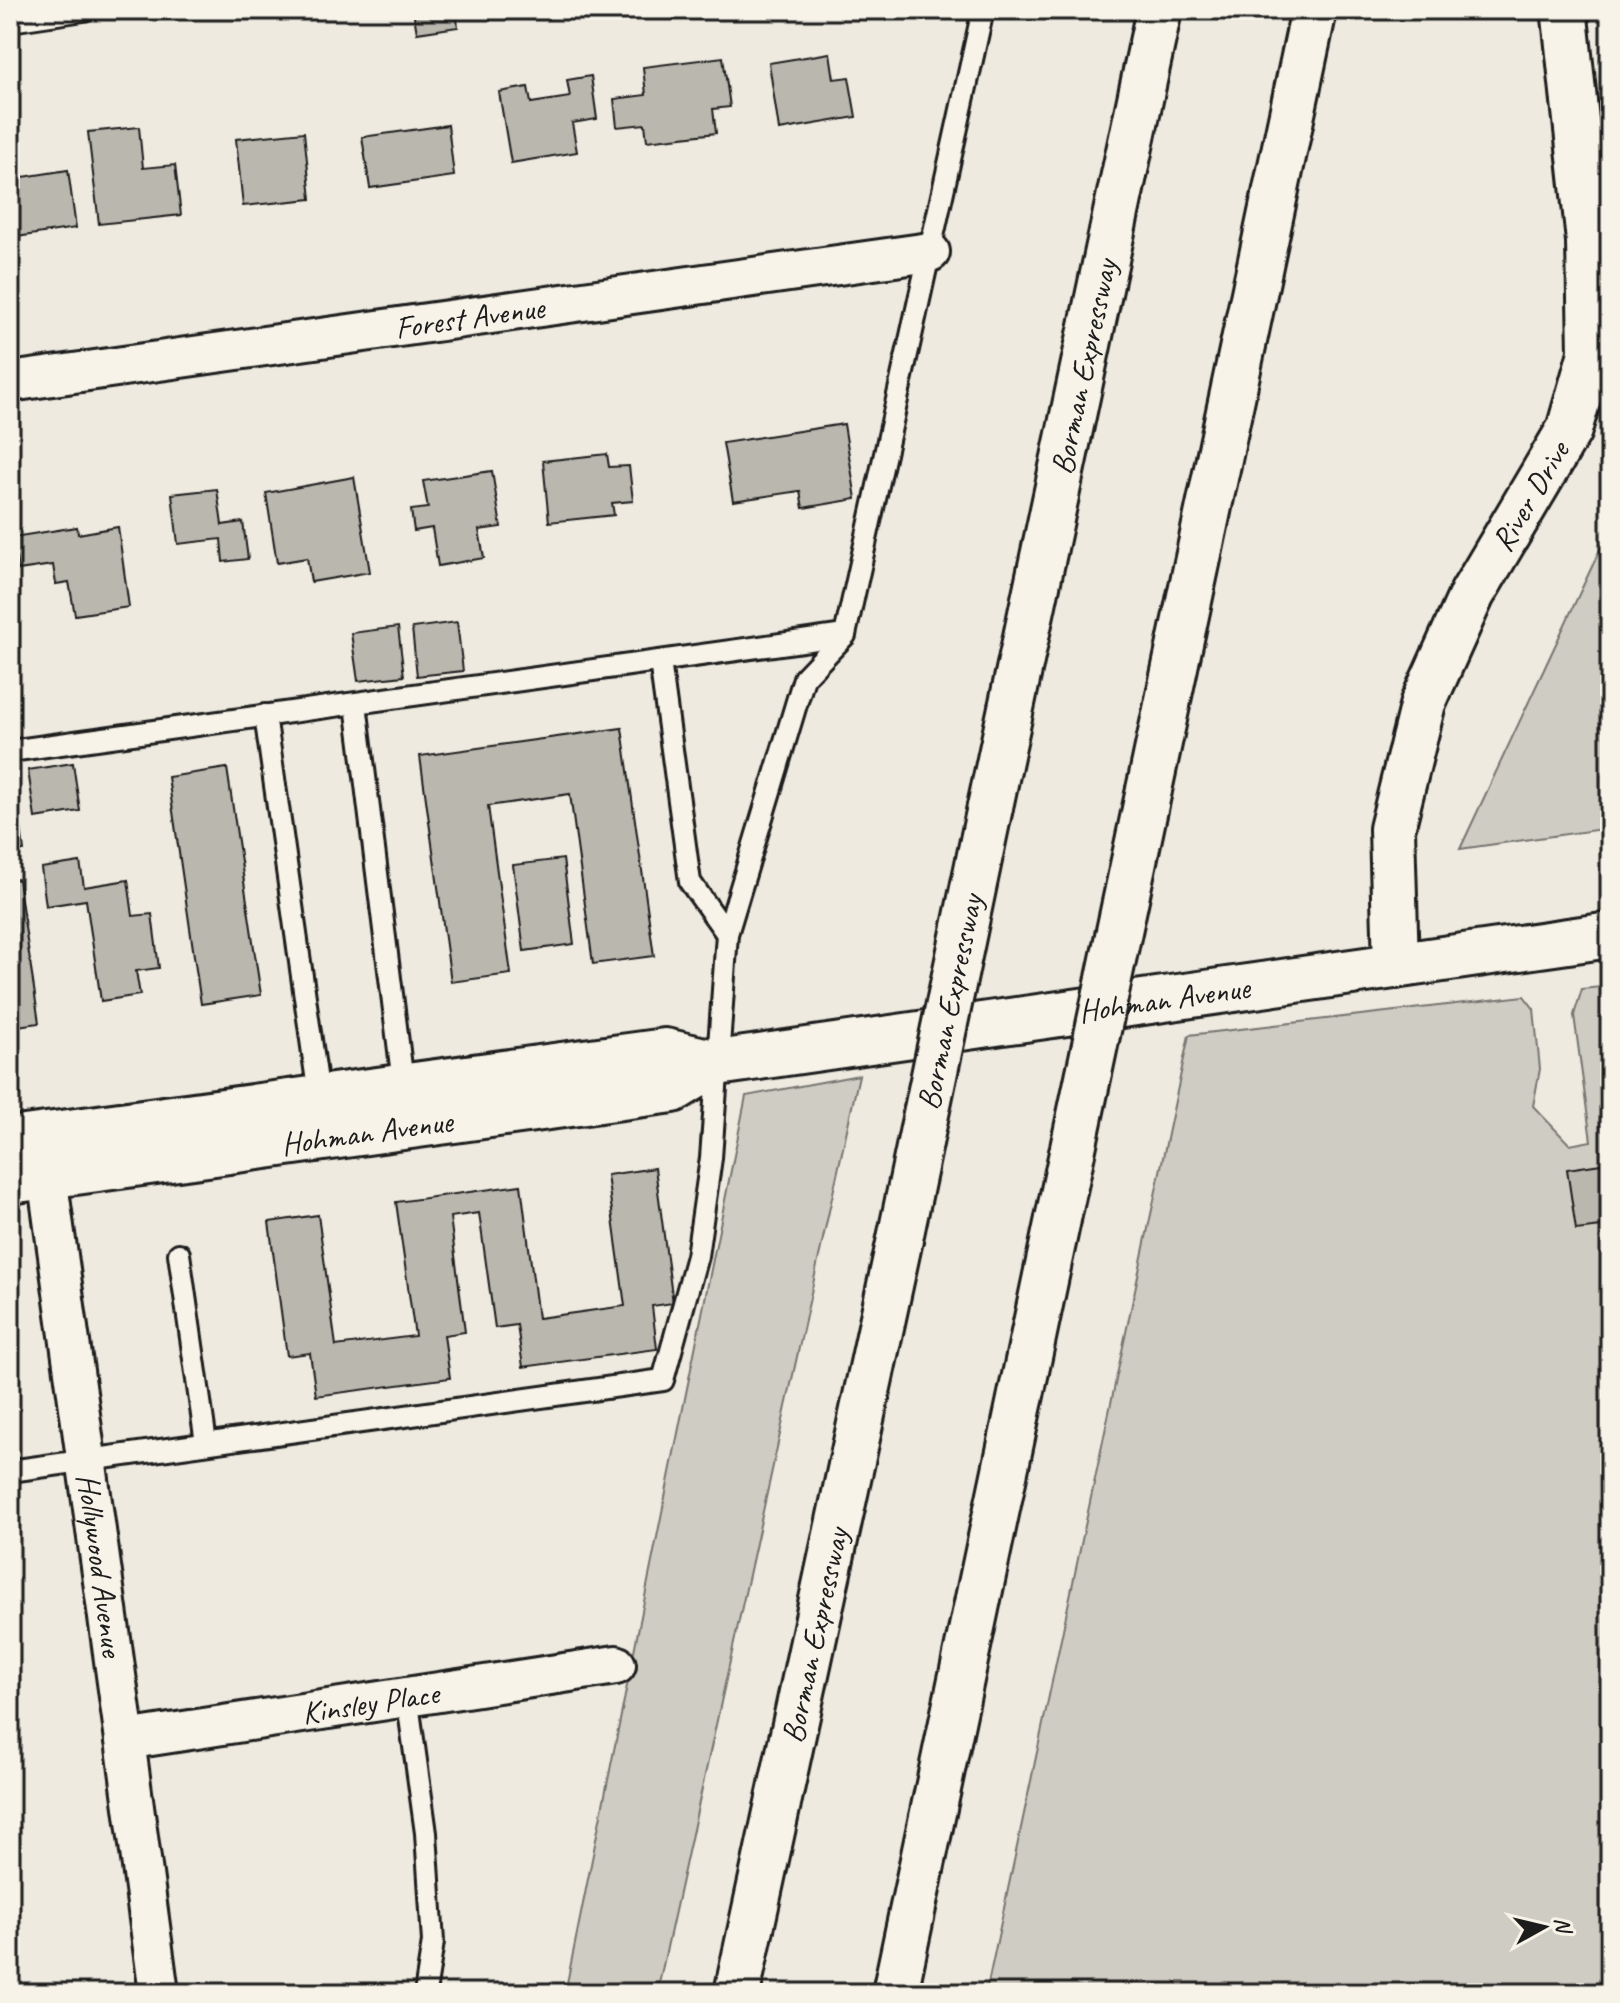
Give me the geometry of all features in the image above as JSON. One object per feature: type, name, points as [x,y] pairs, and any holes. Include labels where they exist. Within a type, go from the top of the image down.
[{"type":"main road","name":"Borman Expressway","points":[[737,1993],[900,1239],[1159,10]]},
{"type":"main road","points":[[895,1993],[1314,10]]},
{"type":"main road","name":"River Drive","points":[[1396,966],[1392,829],[1423,703],[1472,594],[1569,430],[1591,353],[1589,241],[1566,10]]},
{"type":"main road","name":"Hohman Avenue","points":[[27,1158],[406,1106],[665,1051],[717,1063],[1592,937]]},
{"type":"street","name":"Forest Avenue","points":[[10,382],[930,252]]},
{"type":"street","name":"Hollywood Avenue","points":[[27,1158],[86,1460],[159,1993]]},
{"type":"street","name":"Kinsley Place","points":[[125,1740],[616,1665]]},
{"type":"lane","points":[[10,21],[84,10]]},
{"type":"lane","points":[[10,1471],[663,1380],[697,1256],[711,1158],[727,934],[804,678],[845,635],[983,10]]},
{"type":"lane","points":[[10,751],[845,635]]},
{"type":"lane","points":[[660,661],[690,882],[727,934]]},
{"type":"lane","points":[[356,704],[406,1106]]},
{"type":"lane","points":[[265,715],[322,1118]]},
{"type":"lane","points":[[179,1254],[206,1443]]},
{"type":"lane","points":[[407,1696],[426,1833],[433,1942],[425,1993]]},
{"type":"shaded area","points":[[1610,528],[1610,828],[1460,849]]},
{"type":"shaded area","points":[[1610,986],[1610,1993],[986,1993],[1189,1035],[1524,996],[1534,1009],[1540,1069],[1533,1106],[1570,1145],[1591,1141],[1574,1015],[1582,989]]},
{"type":"shaded area","points":[[859,1075],[657,1993],[565,1993],[746,1096]]},
{"type":"building","points":[[413,10],[456,10],[458,27],[417,33]]},
{"type":"building","points":[[830,53],[834,79],[849,77],[856,117],[779,130],[769,63]]},
{"type":"building","points":[[723,57],[730,107],[713,109],[716,133],[647,141],[645,124],[617,127],[614,99],[646,95],[643,67]]},
{"type":"building","points":[[591,76],[597,119],[572,123],[577,152],[511,163],[499,92],[528,87],[531,103],[570,97],[567,80]]},
{"type":"building","points":[[448,125],[454,176],[370,188],[362,137]]},
{"type":"building","points":[[139,127],[143,168],[175,165],[181,215],[99,224],[88,132]]},
{"type":"building","points":[[304,132],[311,199],[243,206],[236,139]]},
{"type":"building","points":[[68,170],[76,228],[10,238],[10,179]]},
{"type":"building","points":[[844,424],[856,499],[803,508],[800,491],[733,501],[723,443]]},
{"type":"building","points":[[607,454],[609,467],[629,466],[633,501],[612,503],[614,515],[549,522],[543,461]]},
{"type":"building","points":[[492,471],[501,527],[479,530],[484,558],[438,566],[432,528],[414,531],[411,510],[428,508],[423,481]]},
{"type":"building","points":[[354,477],[370,572],[311,582],[307,558],[277,563],[266,493]]},
{"type":"building","points":[[217,489],[222,525],[243,522],[248,559],[223,562],[221,539],[178,544],[172,494]]},
{"type":"building","points":[[77,527],[78,534],[118,527],[129,607],[75,615],[69,582],[56,584],[53,565],[18,570],[13,537]]},
{"type":"building","points":[[457,622],[463,671],[417,676],[412,628]]},
{"type":"building","points":[[398,627],[404,676],[358,681],[351,633]]},
{"type":"building","points":[[622,728],[654,956],[593,964],[570,794],[488,806],[511,974],[451,982],[420,756]]},
{"type":"building","points":[[73,763],[80,811],[35,818],[28,770]]},
{"type":"building","points":[[227,768],[261,995],[201,1004],[168,777]]},
{"type":"building","points":[[18,803],[24,851],[10,853],[10,804]]},
{"type":"building","points":[[563,859],[574,944],[524,951],[513,865]]},
{"type":"building","points":[[80,862],[84,887],[128,880],[133,916],[152,914],[159,968],[136,971],[140,995],[101,1001],[86,900],[46,906],[41,868]]},
{"type":"building","points":[[18,879],[39,1023],[10,1027],[10,880]]},
{"type":"building","points":[[1608,1163],[1610,1226],[1576,1230],[1567,1169]]},
{"type":"building","points":[[655,1168],[673,1303],[652,1306],[657,1349],[523,1367],[517,1325],[495,1328],[479,1213],[450,1217],[465,1332],[444,1335],[450,1378],[316,1396],[310,1353],[287,1356],[269,1222],[318,1215],[336,1346],[415,1336],[396,1202],[521,1185],[538,1318],[625,1306],[607,1175]]}]
